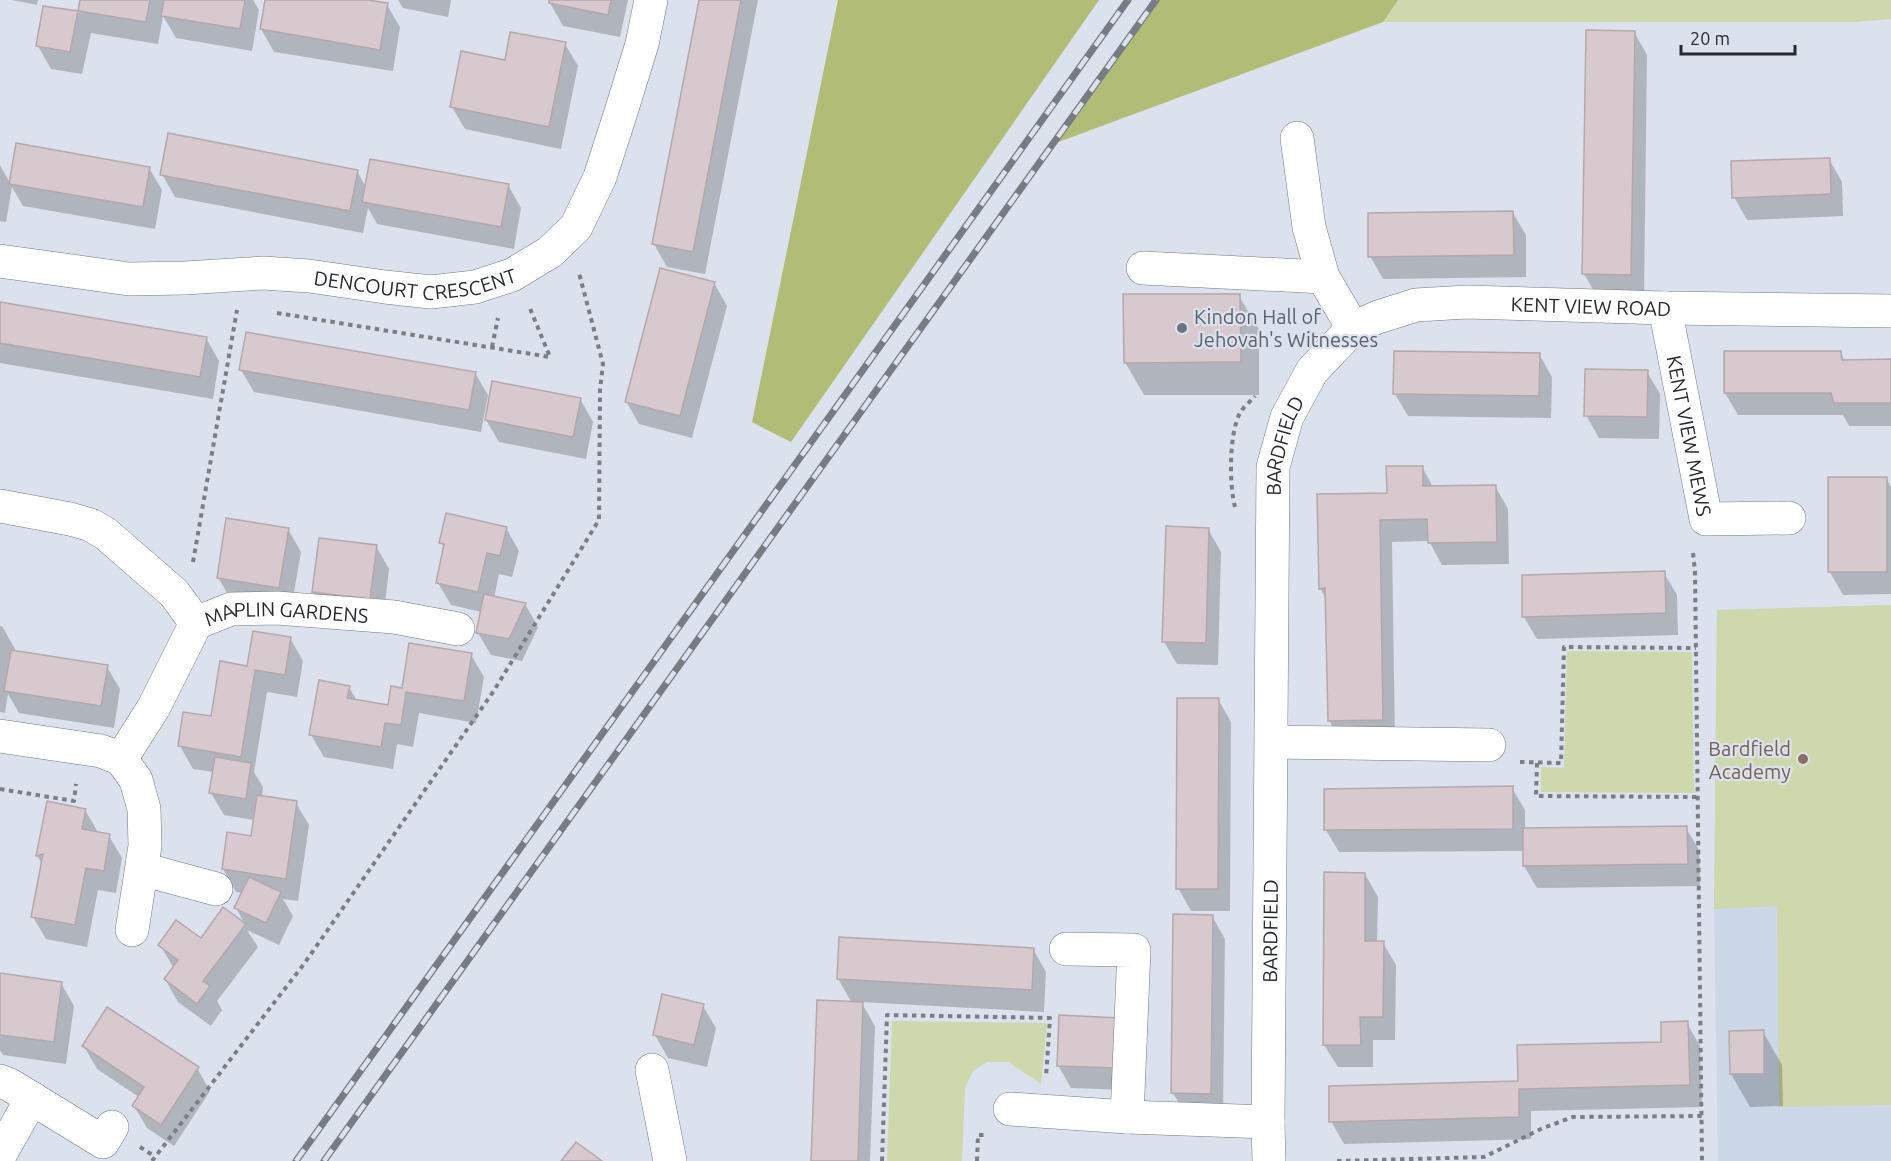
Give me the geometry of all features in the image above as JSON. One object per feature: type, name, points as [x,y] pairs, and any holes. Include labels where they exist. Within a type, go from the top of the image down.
[{"type":"street","name":"DENCOURT CRESCENT","points":[[0,261],[129,279],[263,273],[309,276],[431,292],[475,287],[512,275],[550,252],[576,227],[600,177],[642,44],[651,0]]},
{"type":"street","points":[[1297,138],[1309,226],[1323,277],[1353,328]]},
{"type":"street","points":[[1143,268],[1323,277]]},
{"type":"street","name":"KENT VIEW ROAD","points":[[1312,371],[1353,328],[1416,305],[1467,302],[1891,311]]},
{"type":"street","name":"KENT VIEW MEWS","points":[[1665,308],[1706,519],[1789,518]]},
{"type":"street","name":"BARDFIELD","points":[[1269,1161],[1274,467],[1287,417],[1312,371]]},
{"type":"street","points":[[0,506],[91,525],[106,534],[168,587],[190,615]]},
{"type":"street","name":"MAPLIN GARDENS","points":[[121,759],[154,707],[190,615],[231,609],[277,608],[394,617],[458,629]]},
{"type":"street","points":[[0,736],[101,751],[121,759],[136,780],[144,809],[145,846],[132,930]]},
{"type":"street","points":[[1272,742],[1502,754]]},
{"type":"street","points":[[142,869],[216,890]]},
{"type":"street","points":[[1066,949],[1134,950],[1127,1117]]},
{"type":"street","points":[[652,1070],[670,1161]]},
{"type":"street","points":[[0,1081],[32,1098],[102,1142],[112,1127]]},
{"type":"street","points":[[1,1154],[32,1098]]},
{"type":"street","points":[[1010,1109],[1127,1117],[1268,1122]]},
{"type":"path","points":[[152,1161],[304,964],[493,692],[599,520],[600,390],[603,364],[577,266]]},
{"type":"path","points":[[190,615],[238,306]]},
{"type":"path","points":[[1239,513],[1234,505],[1231,476],[1232,442],[1240,413],[1258,392]]},
{"type":"path","points":[[1693,551],[1702,1161]]},
{"type":"path","points":[[1502,754],[1537,763],[1561,763],[1563,647],[1696,648]]},
{"type":"path","points":[[1537,763],[1536,796],[1698,797]]},
{"type":"path","points":[[0,789],[74,801],[76,783]]},
{"type":"path","points":[[882,1161],[887,1015],[1050,1018],[1046,1085]]},
{"type":"path","points":[[1337,1161],[1484,1159],[1543,1128],[1573,1117],[1702,1116]]},
{"type":"shaded area","name":"Bardfield Academy","points":[[1891,605],[1891,1161],[1718,1161],[1714,909],[1717,610]]},
{"type":"green space","points":[[838,0],[1099,0],[791,442],[752,422]]},
{"type":"green space","points":[[1158,0],[1398,0],[1383,22],[1053,144]]},
{"type":"green space","points":[[1398,0],[1891,0],[1891,19],[1855,22],[1383,22]]},
{"type":"green space","name":"Bardfield Academy","points":[[1891,605],[1891,1105],[1779,1107],[1777,906],[1714,909],[1717,610]]},
{"type":"green space","points":[[1567,651],[1692,652],[1694,793],[1541,792],[1541,767],[1564,768]]},
{"type":"green space","points":[[892,1021],[1047,1023],[1041,1084],[1008,1062],[987,1062],[973,1071],[965,1088],[962,1161],[887,1161]]},
{"type":"building","points":[[80,0],[150,0],[146,22],[78,11]]},
{"type":"building","points":[[164,0],[245,0],[240,29],[161,16]]},
{"type":"building","points":[[265,0],[367,0],[388,3],[380,50],[260,29]]},
{"type":"building","points":[[549,0],[611,0],[608,15],[549,3]]},
{"type":"building","points":[[699,0],[741,0],[693,252],[652,244]]},
{"type":"building","points":[[43,6],[78,11],[70,52],[36,46]]},
{"type":"building","points":[[1586,30],[1635,31],[1631,275],[1582,274]]},
{"type":"building","points":[[510,32],[566,42],[549,127],[450,107],[461,51],[505,60]]},
{"type":"building","points":[[168,133],[358,170],[350,211],[160,175]]},
{"type":"building","points":[[16,143],[150,167],[143,207],[9,184]]},
{"type":"building","points":[[1830,158],[1831,194],[1732,198],[1731,161]]},
{"type":"building","points":[[370,159],[509,184],[501,227],[362,202]]},
{"type":"building","points":[[1513,211],[1514,255],[1368,257],[1368,213]]},
{"type":"building","points":[[660,268],[715,282],[680,416],[625,402]]},
{"type":"building","name":"Kindon Hall of Jehovah's Witnesses","points":[[1123,294],[1240,294],[1241,362],[1124,363]]},
{"type":"building","points":[[0,302],[207,337],[200,377],[0,343]]},
{"type":"building","points":[[246,332],[476,372],[469,410],[239,370]]},
{"type":"building","points":[[1394,351],[1540,353],[1539,396],[1393,394]]},
{"type":"building","points":[[1724,351],[1841,351],[1842,360],[1891,359],[1891,403],[1834,403],[1831,393],[1724,393]]},
{"type":"building","points":[[1585,369],[1648,370],[1647,417],[1584,416]]},
{"type":"building","points":[[492,381],[581,398],[573,437],[485,420]]},
{"type":"building","points":[[1386,466],[1423,466],[1423,486],[1496,485],[1497,542],[1428,543],[1427,519],[1380,520],[1383,720],[1328,721],[1325,588],[1319,589],[1317,494],[1387,493]]},
{"type":"building","points":[[1828,477],[1887,477],[1887,572],[1828,572]]},
{"type":"building","points":[[446,513],[507,527],[500,556],[487,553],[478,592],[436,583],[444,544],[439,543]]},
{"type":"building","points":[[226,518],[289,528],[279,588],[217,578]]},
{"type":"building","points":[[1166,526],[1209,528],[1206,643],[1162,642]]},
{"type":"building","points":[[319,538],[377,545],[370,599],[312,592]]},
{"type":"building","points":[[1665,571],[1666,613],[1522,617],[1522,575]]},
{"type":"building","points":[[484,594],[526,603],[509,639],[476,633]]},
{"type":"building","points":[[253,631],[291,637],[285,675],[255,670],[241,757],[178,746],[183,712],[211,716],[220,661],[247,666]]},
{"type":"building","points":[[409,643],[472,653],[464,701],[406,692],[401,725],[385,723],[381,747],[309,735],[319,680],[350,686],[347,698],[388,705],[391,686],[402,688]]},
{"type":"building","points":[[11,650],[108,665],[101,706],[4,691]]},
{"type":"building","points":[[1177,698],[1219,698],[1218,889],[1176,889]]},
{"type":"building","points":[[215,757],[251,763],[246,799],[209,793]]},
{"type":"building","points":[[1513,786],[1513,829],[1324,830],[1324,789]]},
{"type":"building","points":[[257,795],[297,801],[286,879],[222,869],[227,832],[251,836]]},
{"type":"building","points":[[47,801],[86,809],[82,829],[110,834],[104,871],[86,868],[75,925],[31,917],[43,854],[36,856]]},
{"type":"building","points":[[1687,826],[1688,864],[1523,866],[1523,828]]},
{"type":"building","points":[[1324,872],[1365,873],[1365,941],[1384,941],[1383,1017],[1360,1017],[1361,1045],[1323,1045]]},
{"type":"building","points":[[249,877],[281,892],[266,923],[234,908]]},
{"type":"building","points":[[223,907],[246,924],[203,981],[210,986],[197,1004],[164,979],[178,960],[158,945],[176,920],[201,938]]},
{"type":"building","points":[[1173,914],[1213,915],[1211,1094],[1171,1093]]},
{"type":"building","points":[[839,937],[1034,948],[1032,990],[837,979]]},
{"type":"building","points":[[0,973],[62,982],[54,1042],[0,1035]]},
{"type":"building","points":[[662,994],[704,1004],[694,1045],[653,1035]]},
{"type":"building","points":[[817,1000],[863,1002],[858,1161],[811,1161]]},
{"type":"building","points":[[107,1007],[199,1067],[161,1125],[132,1106],[144,1087],[82,1046]]},
{"type":"building","points":[[1059,1015],[1119,1018],[1117,1068],[1057,1066]]},
{"type":"building","points":[[1688,1021],[1690,1085],[1519,1089],[1519,1117],[1329,1122],[1329,1086],[1518,1081],[1517,1045],[1661,1042],[1661,1022]]},
{"type":"building","points":[[1764,1030],[1764,1074],[1730,1074],[1729,1031]]},
{"type":"building","points":[[576,1142],[602,1161],[561,1161]]},
{"type":"railway","points":[[296,1161],[1128,0]]},
{"type":"railway","points":[[324,1161],[1156,0]]},
{"type":"place","name":"Kindon Hall of Jehovah's Witnesses","points":[[1182,328]]},
{"type":"place","name":"Bardfield Academy","points":[[1803,759]]}]
